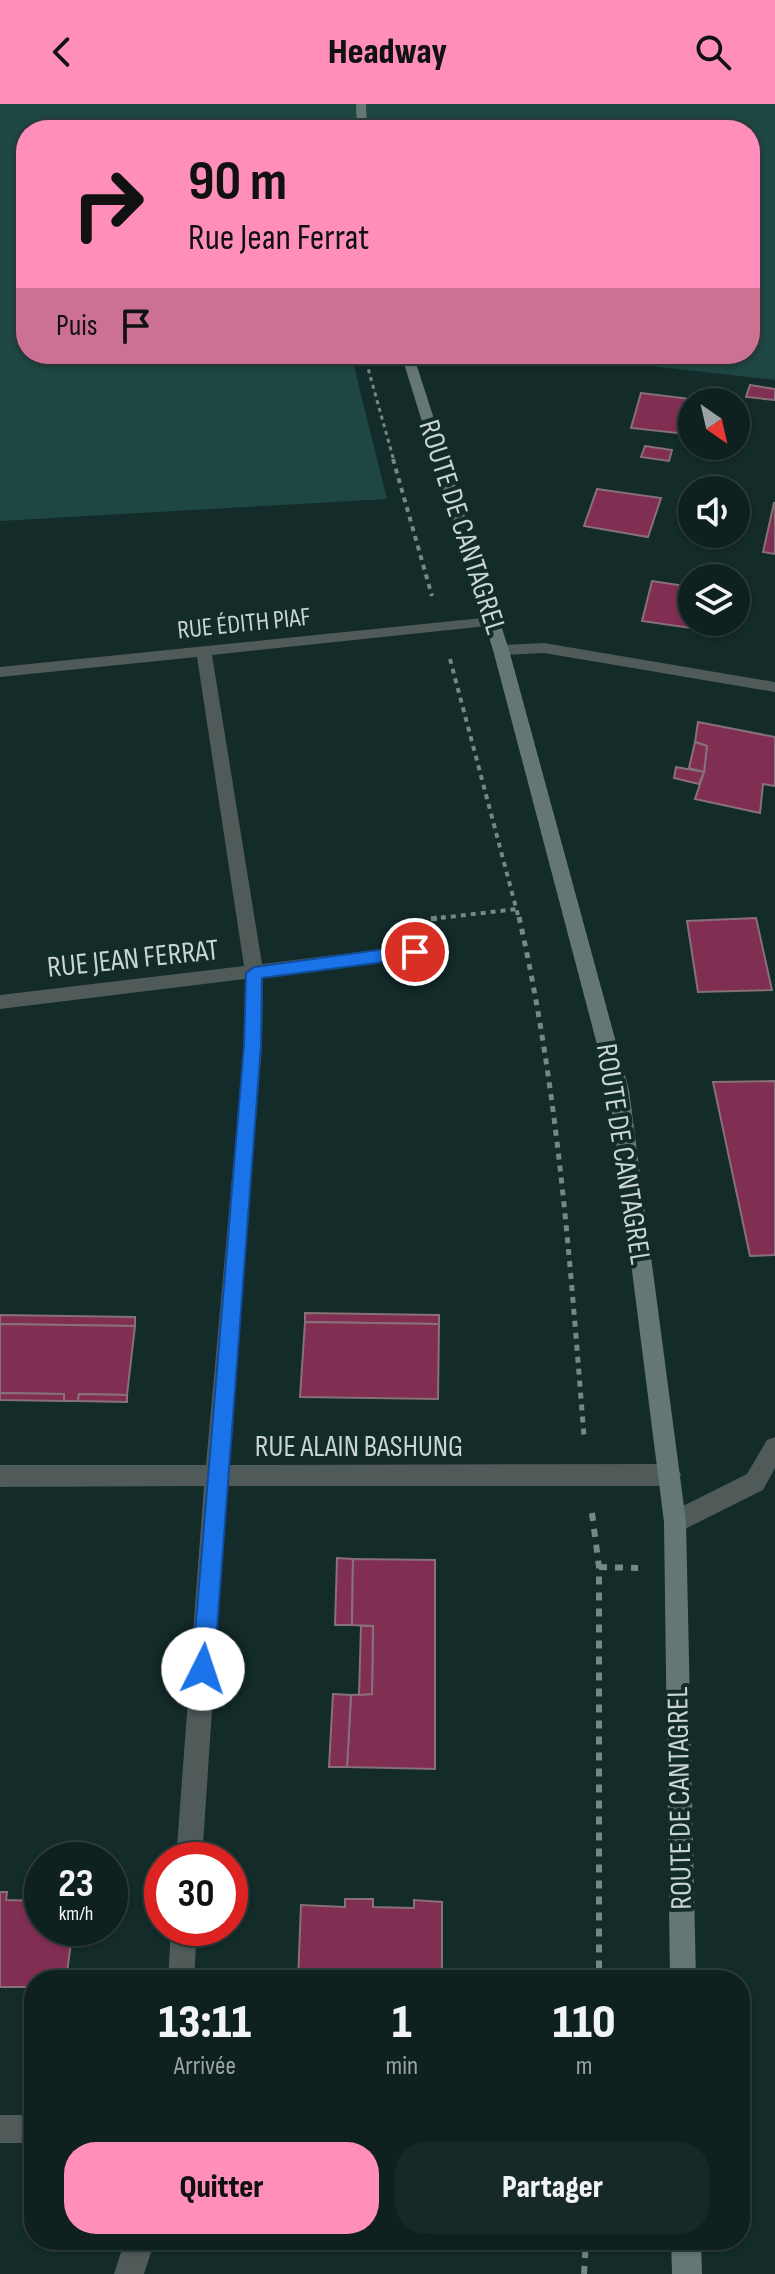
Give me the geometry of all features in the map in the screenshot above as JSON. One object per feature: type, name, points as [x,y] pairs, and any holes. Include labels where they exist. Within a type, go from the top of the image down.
[{"type":"street","name":"ROUTE DE CANTAGREL","points":[[410,364],[501,650],[619,1090],[675,1522],[683,1970]]},
{"type":"street","name":"RUE ÉDITH PIAF","points":[[0,672],[492,622]]},
{"type":"street","points":[[501,650],[544,648],[775,687]]},
{"type":"street","points":[[190,1842],[216,1478],[253,1045],[254,973],[204,651]]},
{"type":"street","name":"RUE JEAN FERRAT","points":[[0,1002],[415,952]]},
{"type":"street","points":[[675,1522],[755,1482],[775,1447]]},
{"type":"street","name":"RUE ALAIN BASHUNG","points":[[0,1476],[670,1475]]},
{"type":"street","points":[[182,1970],[183,1946]]},
{"type":"street","points":[[0,2129],[24,2129]]},
{"type":"street","points":[[129,2274],[137,2250]]},
{"type":"street","points":[[686,2250],[687,2274]]},
{"type":"path","points":[[367,364],[517,909],[545,1050],[568,1248],[587,1476],[599,1567],[599,1970]]},
{"type":"path","points":[[584,2274],[585,2250]]},
{"type":"green space","points":[[0,104],[775,104],[775,380],[632,364],[760,364],[760,120],[16,120],[16,364],[353,364],[387,499],[0,521]]},
{"type":"building","points":[[750,385],[775,389],[775,400],[750,397]]},
{"type":"building","points":[[641,393],[678,397],[678,433],[631,428]]},
{"type":"building","points":[[645,446],[672,450],[669,461],[641,457]]},
{"type":"building","points":[[597,489],[661,498],[648,537],[584,526]]},
{"type":"building","points":[[775,503],[775,554],[763,552]]},
{"type":"building","points":[[652,581],[678,585],[678,626],[642,621]]},
{"type":"building","points":[[698,722],[775,737],[775,786],[763,784],[760,813],[695,799],[704,772],[707,746],[695,742]]},
{"type":"building","points":[[695,742],[707,746],[704,772],[689,768]]},
{"type":"building","points":[[676,767],[704,772],[699,784],[674,778]]},
{"type":"building","points":[[756,918],[772,990],[698,992],[687,921]]},
{"type":"building","points":[[775,1081],[775,1255],[750,1256],[713,1082]]},
{"type":"building","points":[[305,1313],[439,1315],[439,1324],[305,1322]]},
{"type":"building","points":[[0,1315],[135,1317],[135,1326],[0,1324]]},
{"type":"building","points":[[305,1322],[439,1324],[438,1399],[300,1397]]},
{"type":"building","points":[[0,1324],[135,1326],[127,1395],[79,1394],[78,1401],[64,1401],[64,1394],[0,1393]]},
{"type":"building","points":[[0,1393],[64,1394],[64,1401],[0,1400]]},
{"type":"building","points":[[79,1394],[127,1395],[127,1402],[78,1401]]},
{"type":"building","points":[[337,1558],[353,1559],[352,1625],[335,1625]]},
{"type":"building","points":[[353,1559],[435,1560],[435,1769],[347,1767],[351,1695],[372,1694],[373,1626],[352,1625]]},
{"type":"building","points":[[361,1626],[373,1626],[372,1694],[359,1695]]},
{"type":"building","points":[[333,1694],[351,1695],[347,1767],[329,1767]]},
{"type":"building","points":[[0,1892],[7,1892],[6,1900],[24,1900],[24,1946],[71,1946],[67,1970],[24,1970],[24,1987],[0,1987]]},
{"type":"building","points":[[345,1899],[373,1899],[373,1907],[414,1908],[414,1900],[442,1902],[442,1970],[298,1970],[301,1905],[345,1907]]},
{"type":"route","points":[[203,1669],[253,1045],[254,973],[415,952]]}]
